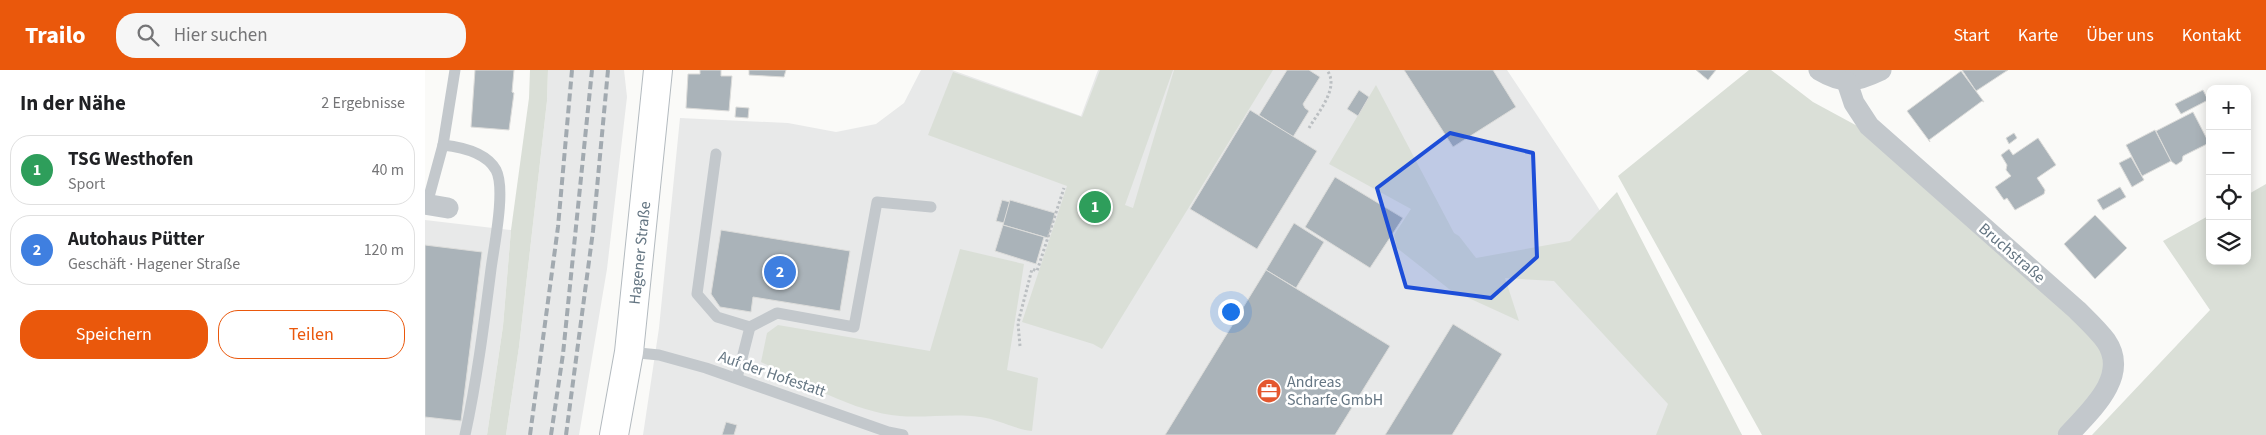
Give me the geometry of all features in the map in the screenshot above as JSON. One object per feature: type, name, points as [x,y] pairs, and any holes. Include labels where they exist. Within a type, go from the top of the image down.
[{"type":"main road","name":"Hagener Straße","points":[[614,435],[629,352],[658,70]]},
{"type":"street","points":[[1819,70],[1829,76],[1847,82],[1864,78],[1881,70]]},
{"type":"street","name":"Bruchstraße","points":[[1847,82],[1853,103],[1869,126],[2077,310],[2106,340],[2114,356],[2114,370],[2110,382],[2100,398],[2068,435]]},
{"type":"street","points":[[426,204],[448,208]]},
{"type":"lane","points":[[426,204],[443,145],[455,70]]},
{"type":"lane","points":[[443,145],[461,147],[485,157],[496,170],[500,187],[475,391],[465,435]]},
{"type":"lane","points":[[716,154],[697,294],[717,316],[750,327]]},
{"type":"lane","points":[[737,378],[750,327],[777,312],[854,326],[877,202],[931,206]]},
{"type":"lane","name":"Auf der Hofestatt","points":[[629,352],[659,356],[737,378],[888,432],[903,435]]},
{"type":"path","points":[[1309,128],[1331,91],[1330,74],[1327,70]]},
{"type":"path","points":[[1020,346],[1018,323],[1032,269],[1037,271],[1064,188]]},
{"type":"highlighted area","points":[[1450,133],[1533,153],[1537,257],[1491,298],[1406,287],[1377,188]]},
{"type":"shaded area","points":[[530,70],[548,70],[547,101],[519,347],[506,435],[487,435],[503,326],[511,230],[529,98]]},
{"type":"shaded area","points":[[548,70],[624,70],[627,97],[607,269],[579,435],[506,435],[519,347],[547,101]]},
{"type":"shaded area","points":[[921,70],[952,70],[1081,116],[1098,70],[1507,70],[1592,198],[1742,435],[643,435],[659,328],[680,118],[788,123],[836,132],[876,124],[904,103]]},
{"type":"shaded area","points":[[1100,70],[1173,70],[1125,205],[1133,208],[1174,70],[1273,70],[1102,349],[1093,344],[1022,322],[1067,186],[928,135],[953,72],[1082,117]]},
{"type":"shaded area","points":[[1749,70],[1771,70],[1813,102],[1861,128],[2081,324],[2101,349],[2106,368],[2103,379],[2089,400],[2057,435],[1762,435],[1618,176]]},
{"type":"shaded area","points":[[1376,85],[1454,233],[1459,236],[1476,258],[1570,241],[1617,192],[1742,435],[1656,435],[1668,404],[1554,281],[1505,278],[1519,321],[1449,289],[1397,248],[1394,235],[1411,209],[1329,164]]},
{"type":"shaded area","points":[[2266,184],[2266,435],[2092,435],[2210,310],[2163,241],[2206,217],[2206,265],[2251,265],[2251,193]]},
{"type":"shaded area","points":[[425,220],[511,230],[503,326],[487,435],[425,435]]},
{"type":"shaded area","points":[[960,249],[1024,264],[1007,370],[1038,378],[1032,431],[980,417],[960,415],[900,416],[864,409],[829,395],[761,362],[767,333],[778,325],[930,351]]},
{"type":"building","points":[[475,70],[514,70],[512,92],[514,93],[509,130],[471,127]]},
{"type":"building","points":[[700,70],[721,70],[721,76],[732,76],[729,111],[686,108],[688,74],[700,74]]},
{"type":"building","points":[[749,70],[786,70],[784,77],[749,75]]},
{"type":"building","points":[[1287,70],[1309,70],[1320,77],[1303,104],[1309,111],[1293,137],[1259,115]]},
{"type":"building","points":[[1404,70],[1493,70],[1516,107],[1453,147]]},
{"type":"building","points":[[1696,70],[1716,70],[1708,80]]},
{"type":"building","points":[[1962,70],[2008,70],[1976,91]]},
{"type":"building","points":[[1961,71],[1984,102],[1982,101],[1929,140],[1930,142],[1907,111]]},
{"type":"building","points":[[1359,90],[1369,97],[1358,116],[1347,109]]},
{"type":"building","points":[[2203,90],[2206,96],[2206,101],[2181,114],[2175,104]]},
{"type":"building","points":[[736,107],[749,108],[748,118],[735,117]]},
{"type":"building","points":[[1250,110],[1317,151],[1257,249],[1190,209]]},
{"type":"building","points":[[2193,112],[2206,137],[2206,144],[2183,156],[2182,161],[2176,165],[2171,161],[2156,131]]},
{"type":"building","points":[[2155,130],[2171,161],[2142,176],[2126,145]]},
{"type":"building","points":[[2014,133],[2017,138],[2009,144],[2006,138]]},
{"type":"building","points":[[2038,138],[2056,165],[2037,178],[2045,190],[2044,194],[2015,210],[2007,198],[2004,200],[1995,187],[2011,176],[2006,170],[2007,165],[2001,155],[2009,149],[2013,155]]},
{"type":"building","points":[[2131,157],[2144,180],[2132,187],[2119,163]]},
{"type":"building","points":[[1335,177],[1403,218],[1370,268],[1305,227]]},
{"type":"building","points":[[2120,187],[2126,197],[2103,210],[2097,200]]},
{"type":"building","points":[[1002,200],[1010,202],[1004,223],[996,221]]},
{"type":"building","points":[[1010,200],[1055,213],[1048,238],[1003,225]]},
{"type":"building","points":[[2095,215],[2127,248],[2095,279],[2064,244]]},
{"type":"building","points":[[1294,223],[1324,242],[1296,288],[1266,270]]},
{"type":"building","points":[[1003,225],[1044,237],[1036,264],[995,251]]},
{"type":"building","points":[[721,230],[850,251],[840,311],[753,297],[751,312],[720,307],[711,294]]},
{"type":"building","points":[[425,245],[482,252],[461,421],[425,417]]},
{"type":"building","points":[[1266,270],[1390,346],[1335,435],[1165,435]]},
{"type":"building","points":[[1453,324],[1502,354],[1452,435],[1385,435]]},
{"type":"building","points":[[726,422],[737,425],[734,435],[722,435]]},
{"type":"railway","points":[[530,435],[558,227],[572,70]]},
{"type":"railway","points":[[551,435],[563,354],[592,70]]},
{"type":"railway","points":[[566,435],[593,231],[608,70]]},
{"type":"place","name":"TSG Westhofen","points":[[1095,207]]},
{"type":"place","name":"Autohaus Pütter","points":[[780,272]]},
{"type":"place","name":"Andreas Scharfe GmbH","points":[[1269,391]]}]
